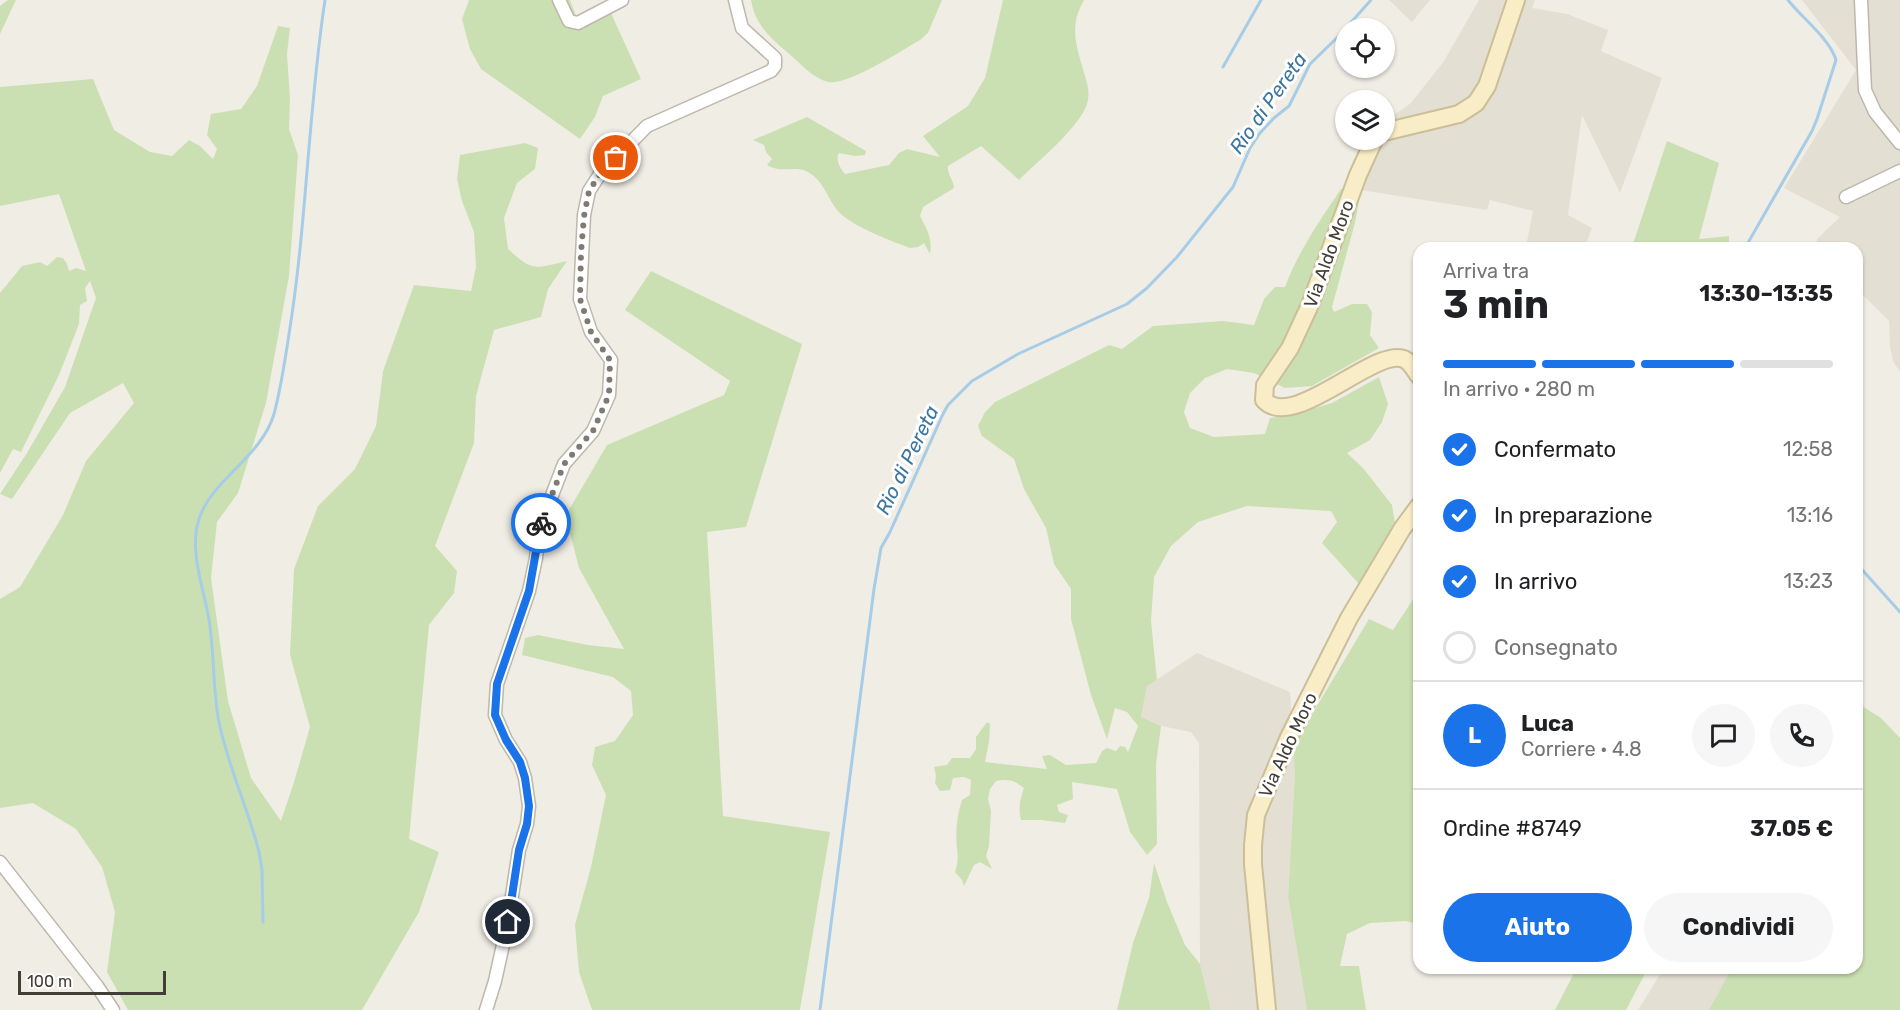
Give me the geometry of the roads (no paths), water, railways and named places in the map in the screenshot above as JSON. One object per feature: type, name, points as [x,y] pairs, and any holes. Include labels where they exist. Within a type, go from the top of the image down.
[{"type":"main road","points":[[1395,129],[1459,114],[1476,104],[1487,86],[1516,0]]},
{"type":"main road","name":"Via Aldo Moro","points":[[1369,150],[1310,305],[1290,348],[1265,385],[1264,400],[1272,407],[1310,400],[1376,364],[1396,358],[1403,359],[1413,368]]},
{"type":"main road","name":"Via Aldo Moro","points":[[1267,1010],[1253,864],[1252,845],[1256,815],[1289,737],[1349,618],[1401,529],[1413,514]]},
{"type":"street","points":[[559,0],[569,21],[578,23],[622,0]]},
{"type":"street","points":[[486,1010],[508,922],[519,850],[527,824],[529,806],[520,762],[506,740],[495,715],[497,684],[506,653],[521,618],[536,558],[539,529],[555,486],[564,464],[593,431],[609,395],[610,360],[591,332],[580,299],[584,216],[589,191],[600,174],[647,126],[771,71],[775,66],[775,58],[742,28],[735,0]]},
{"type":"street","points":[[1861,0],[1865,90],[1875,112],[1900,143]]},
{"type":"street","points":[[1846,197],[1900,171]]},
{"type":"street","points":[[0,862],[97,986],[113,1010]]},
{"type":"waterway","points":[[263,922],[262,870],[259,852],[219,722],[212,641],[195,543],[200,516],[208,500],[257,446],[274,414],[295,292],[325,0]]},
{"type":"waterway","points":[[1223,67],[1261,0]]},
{"type":"waterway","name":"Rio di Pereta","points":[[1355,18],[1371,0]]},
{"type":"waterway","points":[[1748,242],[1812,131],[1836,60],[1822,36],[1788,0]]},
{"type":"waterway","name":"Rio di Pereta","points":[[820,1010],[881,548],[943,414],[948,405],[972,381],[1018,354],[1127,304],[1147,288],[1177,257],[1233,187],[1250,148],[1260,133],[1289,106],[1310,64],[1335,40]]},
{"type":"waterway","points":[[1863,571],[1900,612]]}]
